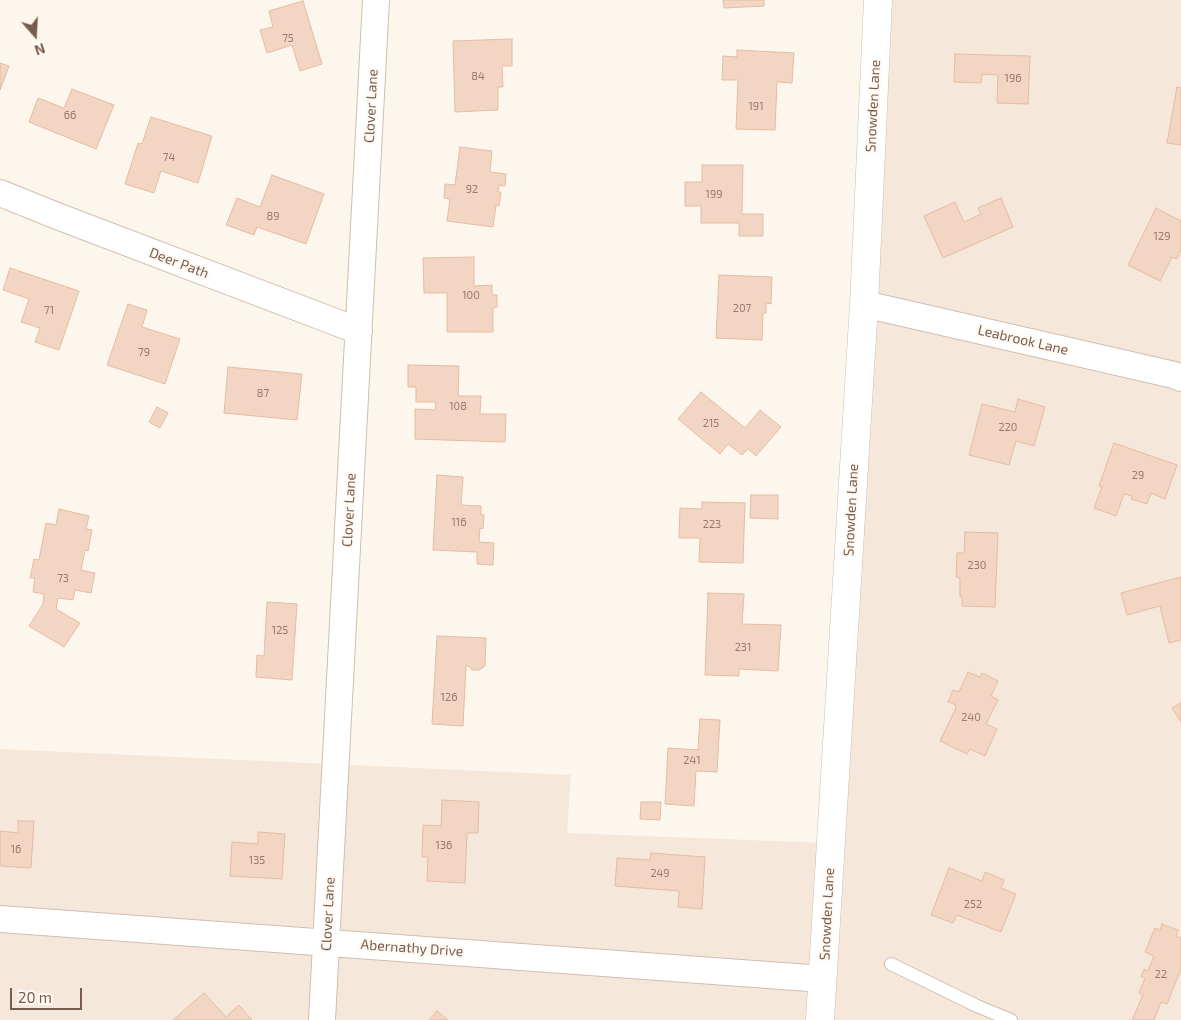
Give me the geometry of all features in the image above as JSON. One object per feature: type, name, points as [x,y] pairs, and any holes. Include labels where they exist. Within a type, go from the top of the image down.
[{"type":"street","name":"Clover Lane","points":[[322,1020],[376,0]]},
{"type":"street","name":"Snowden Lane","points":[[820,1020],[864,304],[878,0]]},
{"type":"street","name":"Deer Path","points":[[0,193],[358,330]]},
{"type":"street","name":"Leabrook Lane","points":[[864,304],[1181,378]]},
{"type":"street","name":"Abernathy Drive","points":[[0,919],[823,979]]},
{"type":"lane","points":[[891,964],[977,1006],[1011,1020]]},
{"type":"shaded area","points":[[877,0],[1181,0],[1181,1020],[0,1020],[0,749],[571,775],[567,833],[827,843]]},
{"type":"building","points":[[723,0],[764,0],[764,6],[724,8]]},
{"type":"building","points":[[303,1],[322,64],[300,71],[292,45],[267,53],[260,30],[273,27],[269,11]]},
{"type":"building","points":[[512,39],[512,66],[502,66],[503,87],[498,87],[498,110],[455,112],[453,41]]},
{"type":"building","points":[[737,50],[794,53],[792,83],[777,82],[775,130],[736,129],[738,80],[722,80],[723,56],[737,57]]},
{"type":"building","points":[[955,54],[1030,56],[1028,104],[997,103],[998,75],[982,74],[981,83],[954,82]]},
{"type":"building","points":[[0,63],[9,66],[0,90]]},
{"type":"building","points":[[1177,87],[1181,88],[1181,145],[1167,143]]},
{"type":"building","points":[[72,89],[114,105],[96,149],[29,122],[38,98],[64,108]]},
{"type":"building","points":[[151,117],[212,136],[198,183],[161,171],[154,193],[125,184],[138,143],[142,144]]},
{"type":"building","points":[[460,147],[492,151],[490,172],[506,174],[505,186],[499,185],[498,192],[501,192],[499,206],[496,205],[493,227],[447,221],[450,199],[444,198],[445,184],[455,185]]},
{"type":"building","points":[[702,165],[743,165],[742,214],[763,214],[763,236],[739,236],[739,223],[701,223],[701,206],[685,206],[685,182],[702,182]]},
{"type":"building","points":[[272,175],[324,194],[306,244],[257,227],[254,235],[226,225],[237,198],[260,207]]},
{"type":"building","points":[[1001,198],[1013,227],[943,258],[924,216],[955,202],[964,222],[981,214],[978,208]]},
{"type":"building","points":[[1156,208],[1181,221],[1181,250],[1177,259],[1172,257],[1160,281],[1128,265]]},
{"type":"building","points":[[474,257],[474,286],[492,285],[492,295],[497,295],[497,307],[493,308],[493,332],[447,332],[447,293],[424,293],[423,258]]},
{"type":"building","points":[[10,268],[79,291],[59,350],[35,342],[40,328],[21,322],[29,299],[3,290]]},
{"type":"building","points":[[719,275],[772,277],[771,304],[766,303],[766,313],[763,313],[762,340],[716,338]]},
{"type":"building","points":[[128,304],[147,310],[142,327],[180,339],[165,384],[107,365]]},
{"type":"building","points":[[408,365],[459,366],[458,396],[481,396],[480,414],[506,414],[505,442],[415,439],[415,409],[435,410],[436,402],[416,402],[416,387],[408,387]]},
{"type":"building","points":[[228,367],[302,374],[297,420],[224,413]]},
{"type":"building","points":[[701,392],[745,428],[760,410],[781,427],[756,456],[748,449],[742,455],[728,444],[720,454],[678,419]]},
{"type":"building","points":[[1018,399],[1045,407],[1034,446],[1016,441],[1009,465],[969,455],[982,404],[1015,412]]},
{"type":"building","points":[[157,407],[168,413],[160,428],[149,422]]},
{"type":"building","points":[[1114,443],[1177,465],[1165,499],[1151,493],[1147,504],[1131,499],[1132,496],[1124,494],[1116,516],[1094,508],[1102,487],[1099,486]]},
{"type":"building","points":[[437,475],[463,477],[461,505],[481,506],[481,515],[484,515],[483,529],[480,528],[479,542],[494,543],[493,565],[477,564],[477,552],[433,550]]},
{"type":"building","points":[[751,495],[778,495],[778,519],[750,518]]},
{"type":"building","points":[[702,502],[745,503],[743,563],[699,562],[700,538],[679,538],[680,508],[702,509]]},
{"type":"building","points":[[59,509],[89,516],[86,529],[92,530],[88,551],[85,550],[81,570],[95,573],[91,593],[75,590],[73,600],[58,598],[56,609],[80,623],[64,647],[29,626],[43,604],[44,594],[33,592],[35,578],[30,578],[34,559],[39,560],[46,523],[56,525]]},
{"type":"building","points":[[965,532],[998,533],[995,607],[962,606],[960,578],[956,577],[957,553],[964,553]]},
{"type":"building","points":[[1181,577],[1181,640],[1169,643],[1160,606],[1127,615],[1121,593]]},
{"type":"building","points":[[708,593],[744,594],[742,624],[781,625],[778,671],[739,669],[739,676],[705,675]]},
{"type":"building","points":[[267,602],[297,604],[292,680],[256,677],[257,655],[264,656]]},
{"type":"building","points":[[437,636],[486,638],[485,666],[479,670],[472,670],[469,666],[466,666],[463,726],[432,724]]},
{"type":"building","points":[[968,672],[980,677],[982,673],[998,681],[991,696],[998,700],[986,724],[997,729],[985,756],[970,749],[967,754],[940,741],[955,710],[956,705],[948,702],[953,690],[959,692]]},
{"type":"building","points":[[1181,703],[1181,722],[1172,708]]},
{"type":"building","points":[[700,719],[720,720],[717,772],[696,771],[694,806],[665,804],[668,748],[698,750]]},
{"type":"building","points":[[442,800],[479,802],[478,833],[467,833],[465,883],[427,881],[428,857],[422,857],[423,825],[441,826]]},
{"type":"building","points":[[641,802],[661,802],[660,820],[640,819]]},
{"type":"building","points":[[18,821],[34,821],[31,868],[0,866],[0,831],[18,833]]},
{"type":"building","points":[[258,832],[285,834],[282,879],[230,876],[232,842],[258,844]]},
{"type":"building","points":[[651,853],[705,857],[702,909],[678,907],[679,891],[615,886],[617,858],[650,860]]},
{"type":"building","points":[[949,868],[982,881],[985,872],[1004,880],[1001,888],[1016,894],[1001,932],[957,915],[953,923],[931,915]]},
{"type":"building","points":[[1162,924],[1178,930],[1176,936],[1181,938],[1181,969],[1167,1004],[1161,1002],[1154,1020],[1132,1020],[1143,995],[1139,993],[1145,978],[1141,977],[1144,969],[1148,971],[1154,956],[1145,952],[1155,928],[1160,930]]},
{"type":"building","points":[[204,993],[226,1017],[239,1005],[252,1020],[173,1020]]},
{"type":"building","points":[[437,1011],[448,1020],[429,1020]]}]
